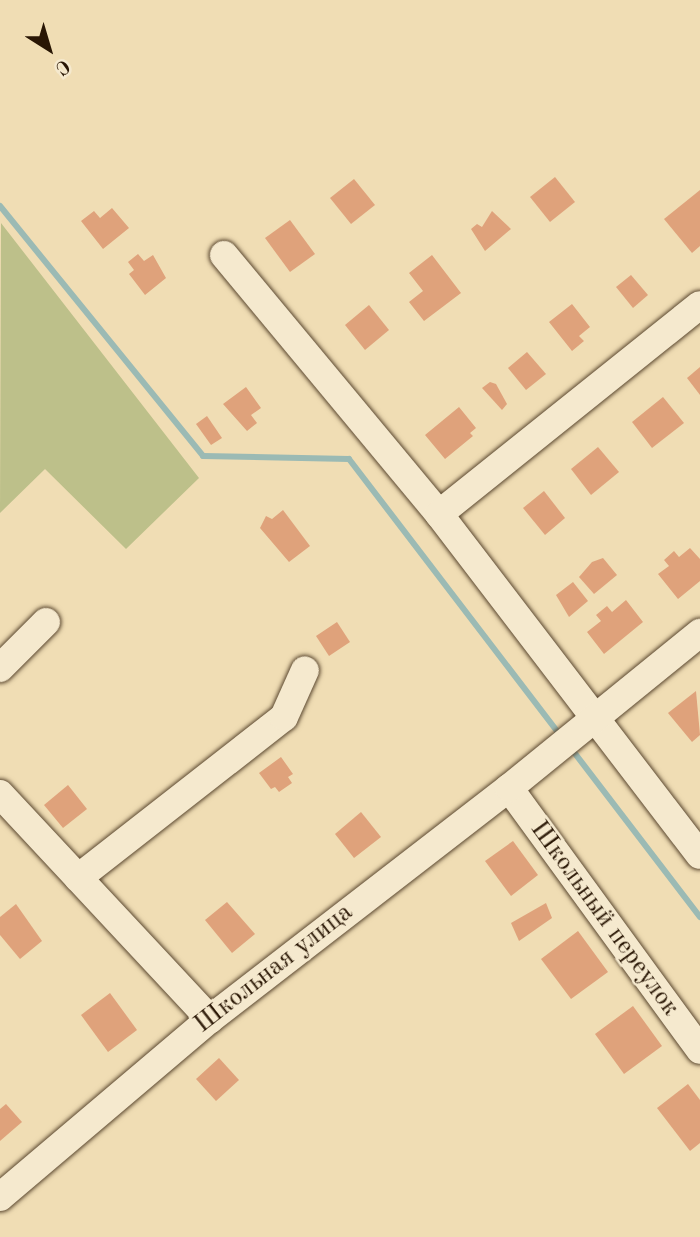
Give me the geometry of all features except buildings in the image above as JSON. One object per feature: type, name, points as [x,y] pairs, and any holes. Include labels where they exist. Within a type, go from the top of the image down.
[{"type":"street","points":[[224,255],[439,514],[587,724],[700,855]]},
{"type":"street","points":[[439,514],[700,305]]},
{"type":"street","points":[[0,668],[46,622]]},
{"type":"street","points":[[587,724],[700,633]]},
{"type":"street","points":[[78,878],[284,717],[305,670]]},
{"type":"street","name":"Школьная улица","points":[[0,1198],[210,1018],[509,788],[554,748],[587,724]]},
{"type":"street","name":"Школьный переулок","points":[[509,788],[700,1050]]},
{"type":"street","points":[[0,794],[210,1018]]},
{"type":"green space","points":[[1,223],[199,478],[126,549],[45,469],[0,513]]},
{"type":"waterway","points":[[0,206],[203,456],[349,459],[561,736]]},
{"type":"waterway","points":[[570,747],[700,917]]}]
